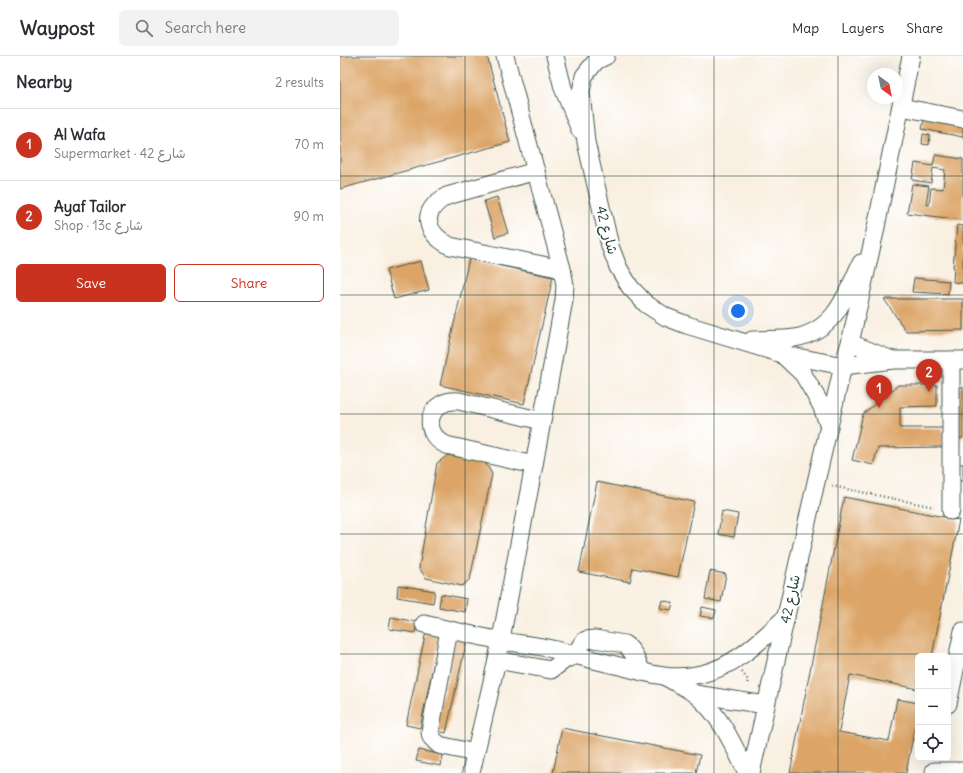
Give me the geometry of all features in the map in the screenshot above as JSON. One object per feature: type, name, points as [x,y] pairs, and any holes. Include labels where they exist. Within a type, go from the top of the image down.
[{"type":"street","points":[[471,773],[497,660],[542,422],[564,300],[565,285],[505,56]]},
{"type":"street","points":[[555,56],[570,106],[586,142]]},
{"type":"street","name":"شارع 42","points":[[606,56],[596,62],[584,76],[581,92],[586,142],[610,246],[618,267],[630,287],[646,304],[666,316],[687,325],[782,354],[843,366]]},
{"type":"street","name":"شارع 42","points":[[751,773],[816,482],[875,232],[911,56]]},
{"type":"street","points":[[901,107],[963,119]]},
{"type":"street","points":[[536,172],[447,196],[432,208],[428,216],[429,225],[433,233],[442,242],[450,246],[562,269]]},
{"type":"street","name":"شارع 42","points":[[742,341],[796,338],[821,328],[840,308],[875,232]]},
{"type":"street","points":[[850,343],[893,360]]},
{"type":"street","name":"شارع 42","points":[[782,354],[803,374],[821,405],[829,426]]},
{"type":"street","points":[[843,366],[893,360],[957,360],[951,511]]},
{"type":"street","points":[[534,465],[438,442],[434,437],[430,423],[432,414],[437,407],[444,402],[451,400],[542,422]]},
{"type":"street","points":[[424,624],[500,641],[555,650],[574,656],[666,677],[703,674],[724,666],[752,648],[786,617]]},
{"type":"street","points":[[449,630],[430,732],[431,737],[438,744],[476,753]]},
{"type":"street","points":[[951,689],[963,631]]},
{"type":"street","points":[[497,660],[551,670],[574,656],[583,642],[591,639],[624,644],[632,651],[642,672]]},
{"type":"street","points":[[666,677],[695,694],[710,709],[731,740],[746,773]]},
{"type":"street","points":[[695,694],[766,705]]},
{"type":"street","points":[[935,767],[963,771]]},
{"type":"path","points":[[816,482],[951,511]]},
{"type":"building","points":[[340,56],[487,56],[510,142],[340,189]]},
{"type":"building","points":[[925,116],[963,124],[963,137],[922,129]]},
{"type":"building","points":[[923,134],[930,135],[929,145],[922,144]]},
{"type":"building","points":[[935,155],[963,159],[963,220],[907,213],[912,184],[929,186],[926,204],[929,205],[931,188],[943,189],[945,170],[933,168],[931,183],[912,180],[915,163],[933,166]]},
{"type":"building","points":[[497,197],[508,233],[495,237],[484,201]]},
{"type":"building","points":[[957,225],[963,226],[963,283],[953,282]]},
{"type":"building","points":[[469,259],[553,277],[524,404],[440,385]]},
{"type":"building","points":[[421,261],[429,290],[394,299],[386,270]]},
{"type":"building","points":[[914,278],[949,281],[948,294],[912,292]]},
{"type":"building","points":[[884,299],[963,299],[963,330],[906,331]]},
{"type":"building","points":[[898,385],[937,385],[937,406],[900,407],[900,428],[943,428],[943,447],[878,448],[873,465],[852,460],[863,414]]},
{"type":"building","points":[[955,387],[963,387],[963,438],[955,438]]},
{"type":"building","points":[[448,455],[485,462],[492,474],[470,579],[462,586],[426,578],[419,568],[437,463]]},
{"type":"building","points":[[957,464],[963,464],[963,481],[956,481]]},
{"type":"building","points":[[597,482],[694,502],[678,577],[633,568],[630,582],[579,572]]},
{"type":"building","points":[[844,497],[959,520],[933,653],[915,653],[915,688],[850,675],[839,732],[889,741],[897,699],[915,702],[915,726],[906,773],[790,773]]},
{"type":"building","points":[[722,511],[738,514],[734,537],[718,534]]},
{"type":"building","points":[[710,571],[726,574],[721,602],[705,599]]},
{"type":"building","points":[[398,585],[435,591],[433,603],[397,597]]},
{"type":"building","points":[[441,594],[467,599],[465,612],[439,607]]},
{"type":"building","points":[[662,600],[673,603],[671,610],[660,608]]},
{"type":"building","points":[[702,607],[716,610],[714,618],[700,616]]},
{"type":"building","points":[[391,617],[417,622],[415,633],[389,629]]},
{"type":"building","points":[[426,631],[440,634],[420,728],[406,725]]},
{"type":"building","points":[[456,637],[467,639],[446,733],[435,730]]},
{"type":"building","points":[[562,728],[700,755],[696,773],[553,773]]},
{"type":"building","points":[[419,750],[443,755],[441,766],[416,761]]},
{"type":"place","name":"Ayaf Tailor","points":[[929,392]]},
{"type":"place","name":"Al Wafa","points":[[879,408]]}]
